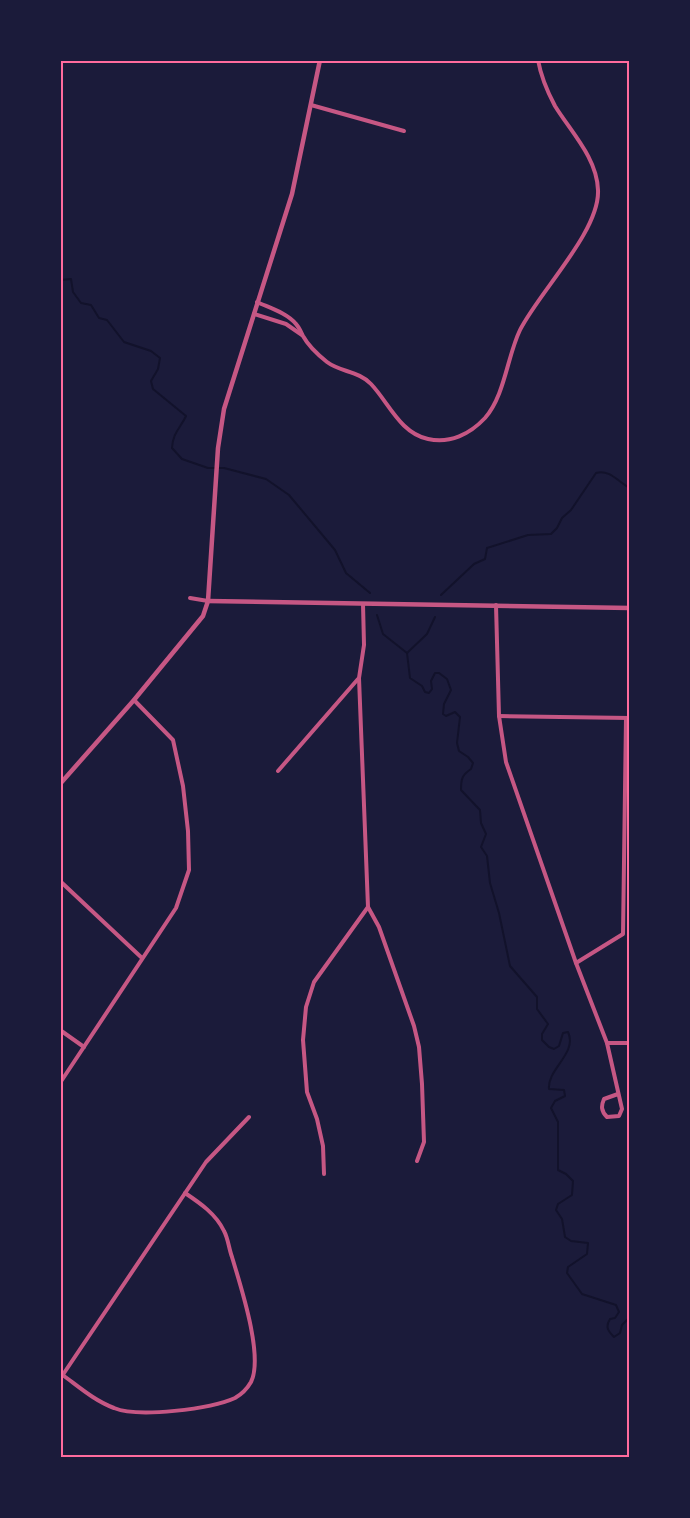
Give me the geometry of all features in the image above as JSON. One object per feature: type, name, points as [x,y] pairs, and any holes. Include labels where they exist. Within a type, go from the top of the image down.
[{"type":"street","points":[[60,784],[204,616],[208,601],[216,468],[224,409],[292,194],[321,60]]},
{"type":"street","points":[[257,302],[287,316],[297,324],[311,349],[330,364],[360,375],[370,383],[396,418],[426,439],[443,441],[473,430],[487,416],[506,375],[519,332],[578,245],[597,206],[598,188],[588,155],[550,97],[542,80],[538,60]]},
{"type":"street","points":[[311,105],[404,131]]},
{"type":"street","points":[[254,314],[286,324],[303,336]]},
{"type":"street","points":[[190,598],[208,601],[630,608]]},
{"type":"street","points":[[363,604],[364,645],[359,678],[368,907],[379,927],[414,1026],[422,1084],[424,1142],[417,1161]]},
{"type":"street","points":[[496,606],[499,716],[506,762],[615,1071],[622,1109],[619,1116],[607,1117],[603,1113],[604,1099],[618,1094]]},
{"type":"street","points":[[278,771],[359,678]]},
{"type":"street","points":[[60,1083],[176,908],[189,870],[183,786],[173,740],[134,700]]},
{"type":"street","points":[[499,716],[628,718],[623,934],[576,963]]},
{"type":"street","points":[[60,881],[142,958]]},
{"type":"street","points":[[324,1174],[323,1146],[308,1092],[303,1040],[306,1007],[314,982],[368,907]]},
{"type":"street","points":[[60,1030],[84,1047]]},
{"type":"street","points":[[607,1043],[630,1043]]},
{"type":"street","points":[[185,1193],[207,1208],[224,1230],[253,1340],[252,1379],[244,1392],[219,1403],[167,1412],[134,1413],[114,1408],[62,1377],[185,1193],[206,1162],[249,1117]]},
{"type":"waterway","points":[[60,280],[71,279],[73,292],[81,303],[91,305],[99,318],[107,320],[124,342],[151,351],[160,358],[158,369],[151,381],[153,389],[186,416],[175,434],[172,448],[182,459],[208,468],[224,468],[266,479],[289,495],[335,550],[346,573],[370,593]]},
{"type":"waterway","points":[[630,470],[628,471],[630,482]]},
{"type":"waterway","points":[[441,595],[474,564],[485,559],[487,548],[528,535],[551,534],[571,510],[596,473],[610,474],[630,488]]},
{"type":"waterway","points":[[377,615],[383,634],[407,653],[410,678],[422,686],[425,692],[429,693],[432,689],[431,681],[435,673],[447,679],[451,690],[444,704],[443,714],[446,716],[455,712],[460,717],[457,743],[459,751],[473,763],[463,778],[461,790],[480,810],[481,823],[486,834],[481,847],[487,856],[490,883],[510,966],[537,997],[537,1009],[548,1024],[542,1034],[542,1040],[554,1049],[559,1046],[563,1033],[568,1032],[569,1047],[553,1075],[549,1089],[564,1090],[565,1096],[555,1101],[551,1108],[558,1122],[558,1170],[573,1181],[572,1195],[558,1204],[556,1210],[562,1219],[565,1237],[571,1241],[588,1243],[587,1254],[568,1267],[567,1273],[582,1294],[616,1305],[619,1312],[615,1318],[610,1319],[607,1327],[614,1337],[620,1333],[622,1325],[630,1317]]},
{"type":"waterway","points":[[407,653],[427,634],[435,617]]},
{"type":"waterway","points":[[630,1353],[628,1354],[630,1361]]},
{"type":"waterway","points":[[630,1414],[630,1419]]}]
